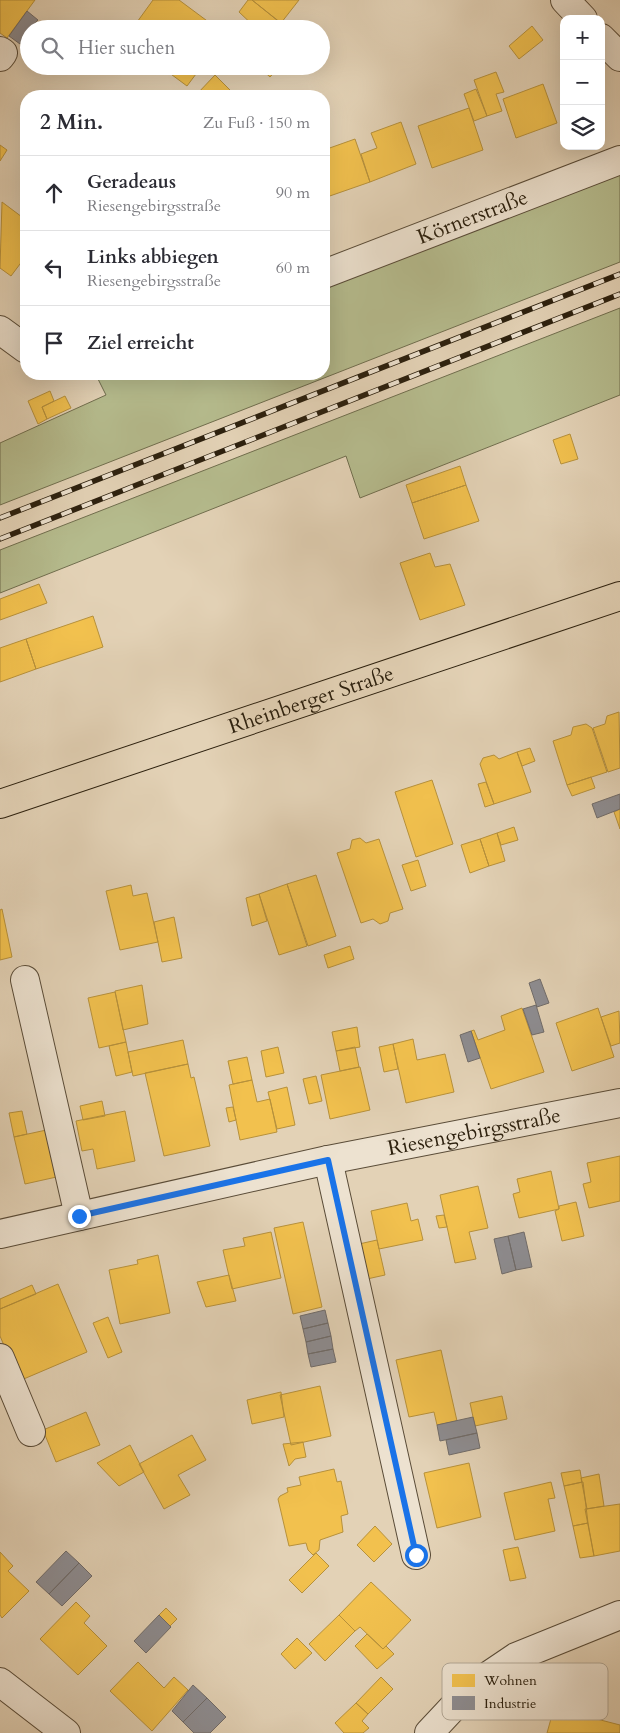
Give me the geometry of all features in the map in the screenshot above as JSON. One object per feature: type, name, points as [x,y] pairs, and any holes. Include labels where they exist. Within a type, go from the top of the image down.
[{"type":"main road","name":"Rheinberger Straße","points":[[0,804],[620,596]]},
{"type":"street","points":[[565,0],[579,15]]},
{"type":"street","points":[[605,42],[620,57]]},
{"type":"street","points":[[0,51],[3,53],[0,57]]},
{"type":"street","name":"Körnerstraße","points":[[330,272],[620,160]]},
{"type":"street","points":[[0,330],[20,345]]},
{"type":"street","points":[[25,980],[79,1216]]},
{"type":"street","name":"Riesengebirgsstraße","points":[[0,1234],[328,1160],[620,1103]]},
{"type":"street","points":[[328,1160],[416,1555]]},
{"type":"street","points":[[0,1358],[32,1432]]},
{"type":"street","points":[[507,1663],[516,1657],[620,1615]]},
{"type":"street","points":[[0,1682],[66,1733]]},
{"type":"street","points":[[438,1731],[447,1720]]},
{"type":"green space","points":[[620,174],[620,262],[330,376],[330,282]]},
{"type":"green space","points":[[620,308],[620,395],[360,498],[346,456],[0,593],[0,550]]},
{"type":"green space","points":[[98,380],[319,380],[0,505],[0,443],[106,395]]},
{"type":"building: Wohnen","points":[[0,0],[35,0],[7,38],[0,33]]},
{"type":"building: Wohnen","points":[[153,0],[179,0],[206,20],[139,20]]},
{"type":"building: Wohnen","points":[[248,0],[252,0],[277,20],[247,20],[239,12]]},
{"type":"building: Wohnen","points":[[252,0],[299,0],[283,20],[277,20]]},
{"type":"building: Wohnen","points":[[532,26],[543,40],[519,59],[509,46]]},
{"type":"building: Wohnen","points":[[496,72],[504,92],[496,94],[502,111],[487,116],[474,80]]},
{"type":"building: Wohnen","points":[[172,75],[195,75],[187,86]]},
{"type":"building: Wohnen","points":[[215,75],[230,90],[201,90]]},
{"type":"building: Wohnen","points":[[543,84],[557,123],[516,138],[503,99]]},
{"type":"building: Wohnen","points":[[476,89],[487,116],[474,121],[464,94]]},
{"type":"building: Wohnen","points":[[469,108],[483,150],[432,168],[418,126]]},
{"type":"building: Wohnen","points":[[401,122],[416,164],[370,182],[361,154],[377,148],[371,133]]},
{"type":"building: Wohnen","points":[[355,139],[370,182],[330,196],[330,148]]},
{"type":"building: Wohnen","points":[[0,145],[7,150],[0,161]]},
{"type":"building: Wohnen","points":[[2,202],[20,216],[20,264],[11,276],[0,268]]},
{"type":"building: Wohnen","points":[[50,391],[54,401],[42,407],[47,419],[38,424],[28,401]]},
{"type":"building: Wohnen","points":[[65,396],[71,408],[47,419],[42,407]]},
{"type":"building: Wohnen","points":[[570,434],[578,459],[561,464],[553,440]]},
{"type":"building: Wohnen","points":[[460,466],[466,485],[412,503],[406,485]]},
{"type":"building: Wohnen","points":[[466,485],[479,521],[424,539],[412,503]]},
{"type":"building: Wohnen","points":[[430,553],[435,567],[450,564],[465,605],[420,620],[400,563]]},
{"type":"building: Wohnen","points":[[39,584],[47,603],[0,620],[0,599]]},
{"type":"building: Wohnen","points":[[93,616],[103,647],[36,669],[26,639]]},
{"type":"building: Wohnen","points":[[26,639],[36,669],[0,682],[0,648]]},
{"type":"building: Wohnen","points":[[619,712],[620,768],[608,772],[593,728],[605,724],[607,716]]},
{"type":"building: Wohnen","points":[[586,724],[592,728],[607,772],[567,785],[553,741],[571,735],[573,727]]},
{"type":"building: Wohnen","points":[[530,748],[535,761],[522,766],[517,752]]},
{"type":"building: Wohnen","points":[[517,752],[531,792],[494,804],[480,764],[483,758],[494,755],[499,759]]},
{"type":"building: Wohnen","points":[[591,777],[595,788],[572,796],[567,785]]},
{"type":"building: Wohnen","points":[[432,780],[453,844],[416,857],[395,792]]},
{"type":"building: Wohnen","points":[[486,782],[494,804],[485,807],[478,784]]},
{"type":"building: Wohnen","points":[[620,809],[620,829],[614,812]]},
{"type":"building: Wohnen","points":[[514,827],[518,840],[501,845],[497,833]]},
{"type":"building: Wohnen","points":[[497,833],[505,861],[489,866],[480,839]]},
{"type":"building: Wohnen","points":[[360,838],[366,843],[379,839],[403,909],[390,913],[388,921],[380,924],[373,919],[361,923],[337,853],[350,849],[352,840]]},
{"type":"building: Wohnen","points":[[480,839],[489,866],[470,873],[461,845]]},
{"type":"building: Wohnen","points":[[418,860],[426,886],[411,891],[402,865]]},
{"type":"building: Wohnen","points":[[316,875],[336,936],[308,946],[287,884]]},
{"type":"building: Wohnen","points":[[287,884],[307,946],[279,955],[259,894]]},
{"type":"building: Wohnen","points":[[131,885],[133,896],[147,893],[158,942],[120,950],[106,891]]},
{"type":"building: Wohnen","points":[[259,894],[267,921],[252,926],[246,898]]},
{"type":"building: Wohnen","points":[[2,909],[12,957],[0,960],[0,910]]},
{"type":"building: Wohnen","points":[[174,917],[182,958],[162,962],[154,922]]},
{"type":"building: Wohnen","points":[[350,946],[354,959],[328,968],[324,955]]},
{"type":"building: Wohnen","points":[[142,985],[148,1024],[123,1030],[115,991]]},
{"type":"building: Wohnen","points":[[115,992],[126,1042],[99,1048],[88,998]]},
{"type":"building: Wohnen","points":[[522,1008],[544,1072],[491,1089],[471,1031],[474,1030],[478,1040],[505,1030],[501,1016]]},
{"type":"building: Wohnen","points":[[598,1008],[614,1057],[572,1071],[556,1023]]},
{"type":"building: Wohnen","points":[[619,1011],[620,1043],[611,1046],[601,1017]]},
{"type":"building: Wohnen","points":[[357,1027],[360,1047],[336,1051],[332,1032]]},
{"type":"building: Wohnen","points":[[413,1039],[417,1060],[445,1054],[454,1092],[406,1103],[393,1044]]},
{"type":"building: Wohnen","points":[[183,1040],[188,1064],[133,1076],[128,1052]]},
{"type":"building: Wohnen","points":[[126,1042],[132,1072],[116,1076],[109,1046]]},
{"type":"building: Wohnen","points":[[393,1044],[398,1069],[384,1072],[379,1047]]},
{"type":"building: Wohnen","points":[[278,1047],[284,1073],[266,1077],[261,1051]]},
{"type":"building: Wohnen","points":[[355,1047],[359,1067],[340,1071],[336,1051]]},
{"type":"building: Wohnen","points":[[247,1057],[252,1080],[233,1084],[228,1061]]},
{"type":"building: Wohnen","points":[[188,1064],[191,1078],[194,1077],[210,1146],[164,1156],[145,1073]]},
{"type":"building: Wohnen","points":[[360,1067],[370,1110],[330,1119],[321,1075]]},
{"type":"building: Wohnen","points":[[316,1076],[322,1101],[309,1104],[303,1079]]},
{"type":"building: Wohnen","points":[[252,1080],[257,1102],[270,1099],[277,1132],[240,1140],[229,1085]]},
{"type":"building: Wohnen","points":[[287,1087],[295,1125],[277,1129],[268,1092]]},
{"type":"building: Wohnen","points":[[102,1101],[105,1116],[83,1120],[80,1106]]},
{"type":"building: Wohnen","points":[[233,1107],[236,1120],[229,1122],[226,1108]]},
{"type":"building: Wohnen","points":[[22,1111],[27,1134],[14,1137],[9,1113]]},
{"type":"building: Wohnen","points":[[125,1111],[135,1161],[97,1169],[93,1149],[82,1151],[76,1121]]},
{"type":"building: Wohnen","points":[[51,1129],[61,1176],[25,1184],[14,1137]]},
{"type":"building: Wohnen","points":[[620,1156],[620,1201],[589,1208],[583,1184],[591,1182],[587,1163]]},
{"type":"building: Wohnen","points":[[551,1171],[559,1209],[519,1218],[513,1194],[520,1192],[517,1179]]},
{"type":"building: Wohnen","points":[[478,1186],[488,1228],[469,1232],[476,1259],[455,1263],[440,1195]]},
{"type":"building: Wohnen","points":[[576,1202],[584,1236],[562,1241],[555,1211],[559,1209],[559,1206]]},
{"type":"building: Wohnen","points":[[407,1203],[411,1221],[418,1219],[423,1240],[379,1249],[371,1211]]},
{"type":"building: Wohnen","points":[[444,1215],[447,1227],[439,1228],[436,1216]]},
{"type":"building: Wohnen","points":[[303,1222],[322,1307],[293,1314],[274,1228]]},
{"type":"building: Wohnen","points":[[271,1232],[281,1278],[232,1289],[223,1250],[245,1246],[243,1238]]},
{"type":"building: Wohnen","points":[[377,1240],[385,1275],[367,1279],[359,1244]]},
{"type":"building: Wohnen","points":[[158,1255],[170,1313],[120,1324],[109,1270],[138,1264],[137,1260]]},
{"type":"building: Wohnen","points":[[229,1275],[236,1301],[206,1307],[197,1282]]},
{"type":"building: Wohnen","points":[[58,1284],[87,1352],[19,1381],[0,1336],[0,1309]]},
{"type":"building: Wohnen","points":[[32,1285],[36,1294],[0,1309],[0,1299]]},
{"type":"building: Wohnen","points":[[108,1317],[122,1352],[108,1358],[93,1323]]},
{"type":"building: Wohnen","points":[[441,1350],[457,1421],[437,1425],[434,1412],[409,1417],[396,1360]]},
{"type":"building: Wohnen","points":[[320,1386],[331,1436],[291,1445],[280,1395]]},
{"type":"building: Wohnen","points":[[281,1392],[284,1417],[252,1424],[247,1400]]},
{"type":"building: Wohnen","points":[[502,1396],[507,1419],[475,1426],[470,1403]]},
{"type":"building: Wohnen","points":[[86,1412],[100,1445],[56,1462],[43,1430]]},
{"type":"building: Wohnen","points":[[192,1435],[206,1460],[178,1475],[190,1495],[164,1509],[139,1464]]},
{"type":"building: Wohnen","points":[[303,1442],[306,1457],[295,1459],[289,1466],[283,1444]]},
{"type":"building: Wohnen","points":[[130,1445],[144,1472],[119,1486],[97,1463]]},
{"type":"building: Wohnen","points":[[469,1463],[481,1517],[437,1528],[424,1473]]},
{"type":"building: Wohnen","points":[[334,1469],[337,1482],[341,1481],[348,1514],[341,1516],[343,1532],[320,1540],[319,1550],[313,1555],[308,1550],[306,1543],[289,1546],[278,1499],[288,1492],[287,1488],[301,1485],[299,1477]]},
{"type":"building: Wohnen","points":[[580,1470],[582,1482],[564,1486],[561,1473]]},
{"type":"building: Wohnen","points":[[599,1474],[604,1506],[587,1509],[581,1478]]},
{"type":"building: Wohnen","points":[[551,1482],[555,1498],[548,1499],[555,1531],[515,1540],[504,1493]]},
{"type":"building: Wohnen","points":[[583,1482],[588,1523],[573,1526],[564,1486]]},
{"type":"building: Wohnen","points":[[620,1504],[620,1551],[594,1556],[585,1509]]},
{"type":"building: Wohnen","points":[[588,1523],[594,1556],[580,1558],[573,1526]]},
{"type":"building: Wohnen","points":[[375,1526],[392,1544],[374,1562],[357,1545]]},
{"type":"building: Wohnen","points":[[518,1547],[526,1578],[510,1581],[503,1550]]},
{"type":"building: Wohnen","points":[[0,1552],[13,1566],[8,1571],[29,1591],[2,1618],[0,1615]]},
{"type":"building: Wohnen","points":[[316,1553],[329,1566],[302,1593],[289,1580]]},
{"type":"building: Wohnen","points":[[371,1582],[411,1620],[383,1649],[360,1627],[355,1631],[339,1615]]},
{"type":"building: Wohnen","points":[[76,1602],[90,1616],[84,1623],[107,1646],[78,1675],[40,1639]]},
{"type":"building: Wohnen","points":[[166,1608],[177,1619],[170,1626],[159,1615]]},
{"type":"building: Wohnen","points":[[339,1615],[355,1631],[325,1661],[309,1644]]},
{"type":"building: Wohnen","points":[[367,1634],[383,1649],[386,1646],[394,1654],[377,1669],[355,1646]]},
{"type":"building: Wohnen","points":[[297,1638],[312,1653],[295,1669],[281,1654]]},
{"type":"building: Wohnen","points":[[138,1662],[164,1688],[174,1677],[188,1690],[152,1731],[110,1691]]},
{"type":"building: Wohnen","points":[[381,1677],[393,1689],[368,1714],[356,1703]]},
{"type":"building: Wohnen","points":[[356,1703],[368,1714],[362,1721],[369,1728],[363,1733],[344,1733],[335,1723]]},
{"type":"building: Wohnen","points":[[551,1720],[601,1720],[620,1725],[620,1733],[547,1733]]},
{"type":"building: Industrie","points":[[27,11],[38,20],[21,20]]},
{"type":"building: Industrie","points":[[20,21],[20,44],[9,36]]},
{"type":"building: Industrie","points":[[620,794],[620,809],[597,818],[592,804]]},
{"type":"building: Industrie","points":[[540,979],[549,1003],[537,1007],[529,983]]},
{"type":"building: Industrie","points":[[536,1005],[544,1032],[532,1035],[523,1009]]},
{"type":"building: Industrie","points":[[471,1031],[480,1058],[468,1062],[460,1035]]},
{"type":"building: Industrie","points":[[524,1232],[532,1267],[516,1270],[508,1236]]},
{"type":"building: Industrie","points":[[508,1236],[516,1270],[502,1274],[494,1239]]},
{"type":"building: Industrie","points":[[325,1310],[328,1323],[303,1329],[300,1316]]},
{"type":"building: Industrie","points":[[328,1323],[331,1336],[306,1342],[303,1329]]},
{"type":"building: Industrie","points":[[331,1336],[333,1349],[308,1354],[306,1342]]},
{"type":"building: Industrie","points":[[333,1349],[336,1362],[311,1367],[308,1354]]},
{"type":"building: Industrie","points":[[473,1417],[477,1433],[440,1441],[437,1425]]},
{"type":"building: Industrie","points":[[477,1433],[480,1448],[449,1455],[446,1440]]},
{"type":"building: Industrie","points":[[66,1551],[79,1563],[49,1594],[36,1582]]},
{"type":"building: Industrie","points":[[79,1563],[92,1576],[62,1606],[49,1594]]},
{"type":"building: Industrie","points":[[159,1615],[171,1627],[146,1653],[134,1641]]},
{"type":"building: Industrie","points":[[193,1685],[207,1698],[183,1722],[172,1711]]},
{"type":"building: Industrie","points":[[207,1698],[226,1717],[210,1733],[194,1733],[183,1722]]},
{"type":"railway","points":[[0,518],[620,274]]},
{"type":"railway","points":[[0,539],[620,294]]},
{"type":"route","points":[[79,1216],[328,1160],[416,1555]]}]
